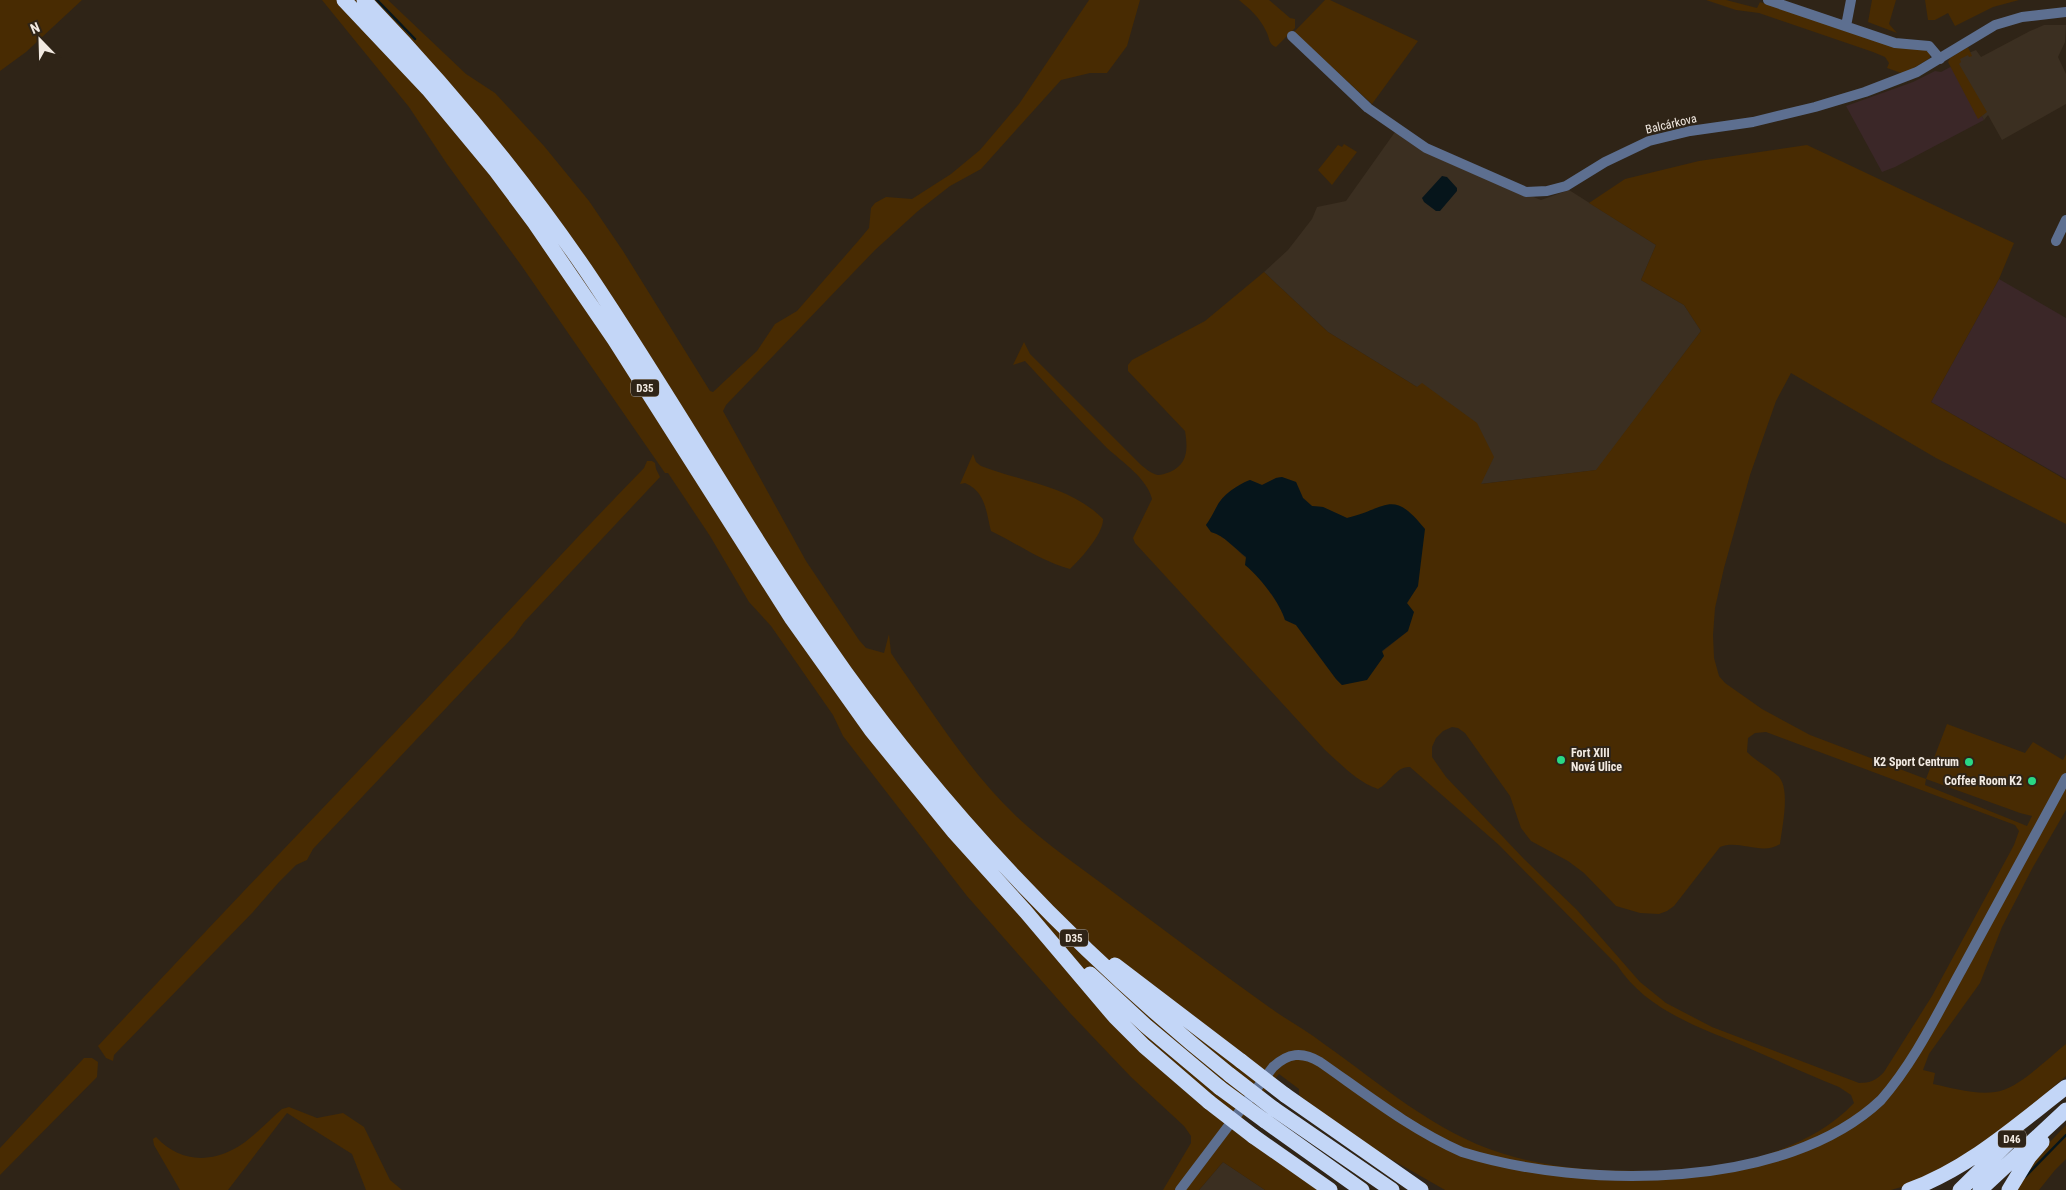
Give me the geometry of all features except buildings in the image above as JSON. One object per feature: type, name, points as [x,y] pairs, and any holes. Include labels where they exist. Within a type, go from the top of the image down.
[{"type":"highway","name":"D35","points":[[344,0],[428,89],[512,192],[614,339],[746,548],[831,675],[906,775],[972,853],[1026,912],[1146,1026],[1220,1088],[1362,1190]]},
{"type":"highway","name":"D35","points":[[364,0],[438,79],[508,163],[546,214],[662,387],[796,600],[884,725],[969,828],[1050,915],[1139,999],[1274,1109],[1392,1190]]},
{"type":"highway","points":[[1026,912],[1133,1036],[1209,1102],[1330,1190]]},
{"type":"highway","points":[[1050,915],[1285,1094],[1421,1190]]},
{"type":"highway","points":[[1909,1190],[1941,1177],[1963,1165],[2066,1089]]},
{"type":"highway","name":"D46","points":[[1960,1190],[2026,1125],[2066,1089]]},
{"type":"highway","name":"D46","points":[[1980,1190],[2066,1110]]},
{"type":"highway","points":[[2009,1190],[2029,1157],[2066,1117]]},
{"type":"highway","points":[[1357,1145],[1434,1190]]},
{"type":"street","points":[[1768,0],[1900,44],[1929,46],[1940,58]]},
{"type":"street","points":[[1846,26],[1851,0]]},
{"type":"street","name":"Balcárkova","points":[[1292,36],[1368,108],[1426,148],[1526,192],[1537,193],[1566,186],[1604,162],[1649,141],[1690,131],[1753,122],[1814,107],[1907,77],[2003,22],[2022,17],[2066,12]]},
{"type":"street","points":[[2056,241],[2066,220]]},
{"type":"street","points":[[1733,1178],[1782,1164],[1822,1146],[1859,1120],[1885,1094],[1907,1067],[2066,778]]},
{"type":"street","points":[[1180,1190],[1273,1067],[1286,1057],[1296,1054],[1311,1056],[1393,1114],[1463,1152],[1539,1176],[1590,1184],[1627,1186]]},
{"type":"shaded area","points":[[0,0],[82,0],[26,52],[0,71]]},
{"type":"shaded area","points":[[322,0],[388,0],[466,74],[495,93],[544,146],[589,201],[623,251],[710,391],[713,392],[757,351],[775,324],[797,311],[859,240],[869,228],[871,208],[875,203],[886,197],[912,199],[951,174],[980,150],[1019,104],[1089,0],[1140,0],[1127,46],[1107,73],[1090,73],[1061,80],[981,169],[950,186],[918,211],[875,250],[726,405],[723,411],[806,561],[859,640],[866,648],[884,653],[889,634],[891,653],[954,743],[983,781],[1028,827],[1065,857],[1236,983],[1312,1035],[1387,1091],[1431,1120],[1476,1144],[1501,1153],[1538,1163],[1575,1168],[1685,1172],[1739,1163],[1760,1157],[1802,1140],[1821,1130],[1854,1103],[1851,1095],[1839,1087],[1691,1024],[1657,1005],[1642,994],[1617,965],[1499,845],[1410,767],[1401,769],[1378,789],[1363,782],[1343,767],[1325,750],[1135,543],[1133,538],[1152,499],[1140,477],[1107,448],[1025,361],[1013,365],[1024,342],[1030,354],[1141,465],[1158,475],[1170,472],[1180,465],[1185,455],[1185,431],[1128,371],[1128,365],[1132,360],[1205,321],[1264,272],[1328,332],[1417,387],[1422,383],[1477,423],[1494,457],[1481,484],[1596,470],[1701,331],[1684,305],[1641,280],[1656,245],[1589,203],[1625,179],[1699,161],[1807,145],[2014,243],[1999,279],[1931,402],[2066,480],[2066,524],[1936,458],[1791,373],[1776,401],[1750,475],[1724,568],[1715,608],[1714,658],[1719,676],[1725,683],[1762,709],[1810,735],[1926,779],[1947,724],[2025,753],[2033,742],[2063,760],[2066,754],[2066,810],[2033,867],[2002,927],[1980,983],[1929,1054],[1923,1070],[1935,1073],[1933,1084],[1972,1092],[1995,1092],[2013,1086],[2022,1080],[2066,1044],[2066,1076],[1985,1143],[1940,1170],[1891,1190],[1445,1190],[1361,1142],[1299,1095],[1299,1089],[1279,1074],[1233,1130],[1321,1190],[1265,1190],[1223,1162],[1199,1190],[1163,1190],[1191,1143],[1191,1136],[1184,1126],[1131,1077],[1070,1013],[967,896],[843,736],[833,715],[771,626],[749,602],[710,536],[668,473],[665,473],[521,265],[447,164],[409,107]],"holes":[[[1281,477],[1296,482],[1303,498],[1312,506],[1323,507],[1347,518],[1356,516],[1418,586],[1407,603],[1408,631],[1349,683],[1342,685],[1296,625],[1285,620],[1279,606],[1269,591],[1246,565],[1246,558],[1225,539],[1211,532],[1206,525],[1222,499],[1235,488],[1250,480],[1262,485]],[[1452,727],[1458,728],[1465,733],[1510,796],[1521,828],[1531,841],[1568,861],[1584,873],[1616,906],[1640,913],[1659,914],[1674,906],[1720,847],[1735,845],[1766,848],[1780,844],[1785,808],[1784,789],[1778,776],[1747,752],[1748,738],[1755,733],[1766,732],[2015,825],[2019,831],[2014,845],[1932,996],[1884,1072],[1873,1080],[1859,1083],[1712,1027],[1666,1003],[1640,982],[1577,910],[1524,859],[1446,777],[1432,757],[1432,747],[1436,738],[1443,731]],[[1926,779],[2032,816],[2027,826],[1925,785]]]},
{"type":"shaded area","points":[[1239,0],[1269,0],[1290,18],[1295,19],[1295,28],[1276,47],[1273,46],[1264,26],[1251,10]]},
{"type":"shaded area","points":[[1325,0],[1330,0],[1418,41],[1372,104],[1294,32]]},
{"type":"shaded area","points":[[1706,0],[1726,0],[1757,8],[1760,2],[1926,50],[1930,53],[1930,58],[1904,74],[1887,68],[1889,63],[1885,57],[1873,52],[1759,13],[1736,10]]},
{"type":"shaded area","points":[[1872,0],[1896,0],[1889,24],[1897,33],[1868,22]]},
{"type":"shaded area","points":[[1925,0],[2019,0],[1993,7],[1955,26],[1948,13],[1935,20],[1928,20]]},
{"type":"shaded area","points":[[2044,25],[2066,25],[2065,42],[2058,57],[2066,74],[2066,104],[2002,140],[1988,115],[1984,120],[1951,60],[1976,50],[1981,57]]},
{"type":"shaded area","points":[[1968,47],[1972,56],[1969,57],[1968,55],[1960,59],[1961,62],[1959,64],[1987,112],[1978,119],[1948,62],[1950,58]]},
{"type":"shaded area","points":[[1954,65],[1984,120],[1882,172],[1846,106],[1913,82],[1935,71],[1941,72]]},
{"type":"shaded area","points":[[1395,132],[1451,164],[1541,200],[1569,190],[1656,245],[1641,280],[1684,305],[1701,331],[1597,470],[1480,484],[1417,387],[1328,332],[1264,272],[1288,250],[1312,219],[1317,207],[1346,201]]},
{"type":"shaded area","points":[[1344,144],[1357,152],[1332,185],[1318,170],[1338,145],[1342,147]]},
{"type":"shaded area","points":[[1442,176],[1447,177],[1457,188],[1457,191],[1440,211],[1436,211],[1424,202],[1422,198]]},
{"type":"shaded area","points":[[1999,279],[2066,318],[2066,479],[1931,402]]},
{"type":"shaded area","points":[[973,454],[976,462],[981,466],[1061,492],[1090,508],[1103,519],[1096,539],[1070,569],[1039,557],[991,531],[981,497],[972,487],[965,483],[960,484]]},
{"type":"shaded area","points":[[647,461],[655,463],[660,477],[524,622],[514,636],[313,849],[307,860],[296,865],[279,882],[253,912],[114,1055],[113,1061],[106,1058],[98,1046],[431,695],[644,468]]},
{"type":"shaded area","points":[[1282,477],[1296,482],[1303,498],[1312,506],[1323,507],[1347,518],[1381,506],[1397,505],[1414,516],[1425,529],[1418,586],[1407,603],[1414,612],[1408,631],[1382,651],[1384,656],[1367,680],[1342,685],[1296,625],[1285,620],[1279,606],[1269,591],[1245,565],[1246,557],[1225,539],[1211,532],[1206,525],[1222,499],[1235,488],[1250,480],[1262,485]]},
{"type":"shaded area","points":[[84,1058],[92,1058],[98,1062],[97,1077],[0,1175],[0,1148]]},
{"type":"shaded area","points":[[289,1107],[317,1118],[343,1113],[364,1127],[390,1180],[402,1190],[366,1190],[352,1154],[287,1113],[228,1190],[180,1190],[154,1145],[153,1139],[156,1137],[173,1151],[183,1155],[202,1158],[213,1157],[234,1149],[253,1136],[282,1109]]},
{"type":"shaded area","points":[[2066,1125],[2066,1159],[2039,1190],[2013,1190],[2031,1162]]},
{"type":"shaded area","points":[[1223,1162],[1265,1190],[1199,1190]]},
{"type":"waterway","points":[[377,0],[415,39]]},
{"type":"waterway","points":[[2025,1177],[2066,1135]]},
{"type":"place","name":"Fort XIII Nová Ulice","points":[[1561,760]]},
{"type":"place","name":"K2 Sport Centrum","points":[[1969,762]]},
{"type":"place","name":"Coffee Room K2","points":[[2032,781]]}]
